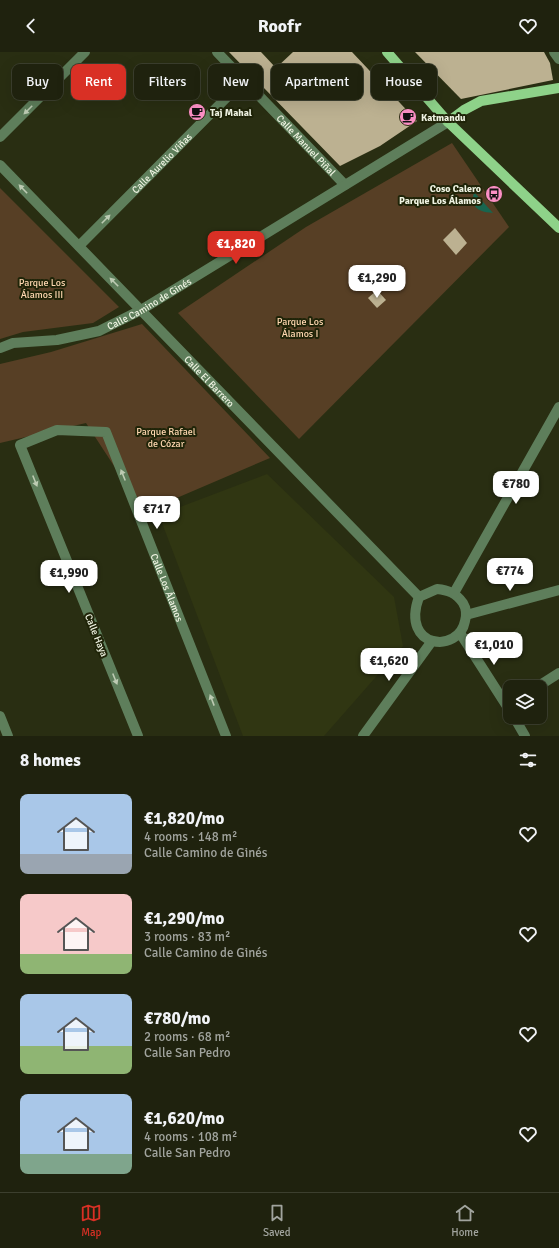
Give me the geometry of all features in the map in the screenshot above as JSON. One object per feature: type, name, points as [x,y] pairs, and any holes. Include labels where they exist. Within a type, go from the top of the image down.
[{"type":"main road","points":[[386,52],[448,122],[559,228]]},
{"type":"main road","points":[[448,122],[464,110],[481,101],[559,88]]},
{"type":"street","points":[[0,137],[84,52]]},
{"type":"street","name":"Calle Manuel Piñal","points":[[218,52],[230,64]]},
{"type":"street","points":[[554,52],[559,59]]},
{"type":"street","name":"Calle Manuel Piñal","points":[[263,98],[345,185]]},
{"type":"street","name":"Calle Aurelio Viñas","points":[[79,246],[224,100]]},
{"type":"street","name":"Calle Camino de Ginés","points":[[0,348],[13,343],[57,340],[99,331],[141,310],[448,122]]},
{"type":"street","name":"Calle El Barrero","points":[[0,165],[419,597]]},
{"type":"street","points":[[454,593],[559,407]]},
{"type":"street","name":"Calle Los Álamos","points":[[20,445],[57,430],[106,432],[226,736]]},
{"type":"street","name":"Calle Haya","points":[[20,445],[138,736]]},
{"type":"street","points":[[437,589],[454,593],[464,606],[466,615],[464,625],[460,633],[450,640],[441,642],[432,641],[418,630],[414,621],[414,609],[419,597],[437,589]]},
{"type":"street","points":[[466,615],[559,590]]},
{"type":"street","points":[[460,633],[503,699]]},
{"type":"street","points":[[363,736],[432,641]]},
{"type":"street","points":[[547,681],[559,673]]},
{"type":"street","points":[[0,716],[8,736]]},
{"type":"street","points":[[518,724],[525,736]]},
{"type":"shaded area","points":[[474,192],[493,213],[483,211],[476,207],[472,202]]},
{"type":"shaded area","points":[[267,474],[394,597],[403,646],[324,736],[243,736],[159,515]]},
{"type":"green space","name":"Parque Los Álamos I","points":[[452,143],[509,227],[299,439],[178,313],[306,227]]},
{"type":"green space","name":"Parque Los Álamos III","points":[[0,188],[119,307],[93,323],[23,332],[0,339]]},
{"type":"green space","name":"Parque Rafael de Cózar","points":[[142,324],[270,458],[144,512],[86,423],[0,443],[0,364],[51,352]]},
{"type":"building","points":[[229,52],[261,52],[272,64],[271,64],[271,95],[263,87],[263,64],[241,64]]},
{"type":"building","points":[[293,52],[352,52],[371,72],[371,100],[397,100],[417,121],[380,146],[340,166],[276,100],[363,100],[363,64],[280,64]]},
{"type":"building","points":[[415,52],[544,52],[550,63],[553,80],[461,99],[437,74],[437,64],[427,64]]},
{"type":"building","points":[[455,228],[467,243],[456,255],[443,240]]},
{"type":"building","points":[[377,290],[386,300],[377,308],[368,298]]},
{"type":"place","name":"Taj Mahal","points":[[197,112]]},
{"type":"place","name":"Katmandu","points":[[408,117]]},
{"type":"place","name":"Coso Calero Parque Los Álamos","points":[[494,194]]}]
